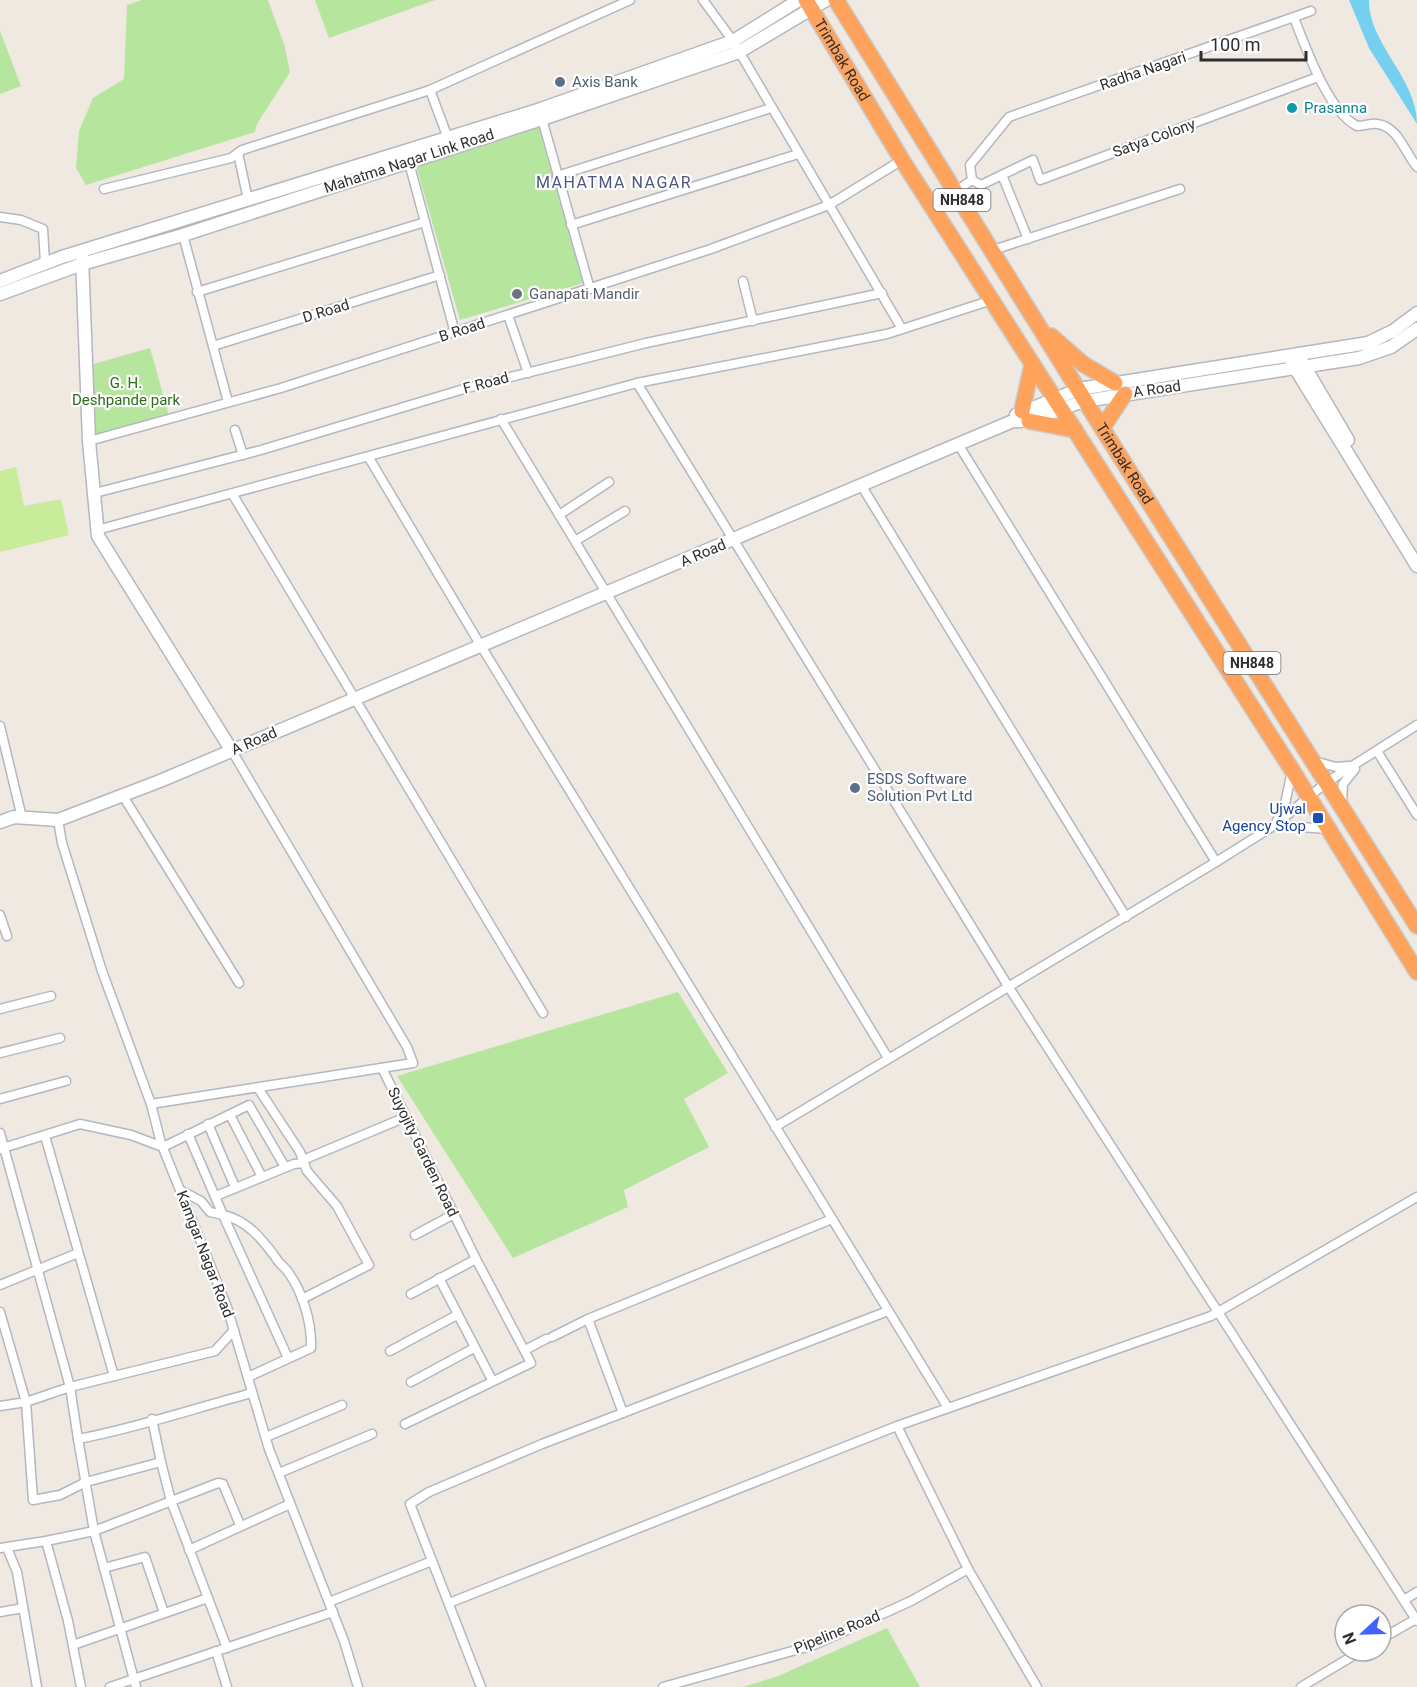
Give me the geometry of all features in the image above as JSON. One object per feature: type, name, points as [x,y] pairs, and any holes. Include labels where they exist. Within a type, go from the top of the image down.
[{"type":"highway","name":"Trimbak Road","points":[[805,3],[1032,365]]},
{"type":"highway","name":"Trimbak Road","points":[[842,4],[1102,428],[1415,917]]},
{"type":"highway","points":[[1037,324],[1083,364],[1120,389],[1102,428]]},
{"type":"highway","points":[[1032,365],[1021,418],[1075,430]]},
{"type":"highway","name":"NH848","points":[[1032,365],[1292,770]]},
{"type":"highway","points":[[1292,770],[1417,972]]},
{"type":"street","points":[[104,189],[231,158],[238,153],[430,90],[630,0]]},
{"type":"street","points":[[703,0],[736,47],[902,329]]},
{"type":"street","points":[[805,3],[826,0]]},
{"type":"street","name":"Mahatma Nagar Link Road","points":[[449,142],[542,119],[736,47],[786,23],[805,3]]},
{"type":"street","name":"Mahatma Nagar Link Road","points":[[0,280],[82,251],[449,142],[537,110],[736,47],[785,5],[805,3]]},
{"type":"street","name":"Radha Nagari","points":[[972,180],[969,165],[1009,117],[1311,11]]},
{"type":"street","points":[[1294,18],[1318,77],[1350,122],[1357,126],[1380,124],[1389,129],[1400,140],[1417,166]]},
{"type":"street","points":[[786,23],[805,21],[820,24]]},
{"type":"street","name":"Satya Colony","points":[[1002,175],[1033,160],[1041,180],[1318,77]]},
{"type":"street","points":[[430,90],[449,142]]},
{"type":"street","points":[[557,176],[771,108]]},
{"type":"street","points":[[542,119],[590,289]]},
{"type":"street","points":[[238,153],[248,200]]},
{"type":"street","points":[[571,225],[798,154]]},
{"type":"street","points":[[407,155],[455,333]]},
{"type":"street","name":"Mahatma Nagar Link Road","points":[[0,294],[82,264],[183,235],[407,155]]},
{"type":"street","name":"B Road","points":[[90,441],[455,333],[711,249],[829,205],[902,160]]},
{"type":"street","points":[[956,191],[972,180],[981,185],[1002,175],[1028,239]]},
{"type":"street","points":[[993,250],[1180,189]]},
{"type":"street","points":[[0,217],[21,220],[43,229],[45,263]]},
{"type":"street","points":[[197,292],[425,222]]},
{"type":"street","points":[[183,235],[228,402]]},
{"type":"street","points":[[82,251],[90,441],[98,536],[232,751]]},
{"type":"street","name":"D Road","points":[[213,346],[440,275]]},
{"type":"street","points":[[742,280],[753,321]]},
{"type":"street","name":"F Road","points":[[95,493],[243,455],[467,388],[646,343],[882,293]]},
{"type":"street","points":[[97,530],[369,458],[501,418],[638,383],[902,329],[992,300]]},
{"type":"street","points":[[1297,362],[1368,343],[1393,331],[1417,313]]},
{"type":"street","points":[[508,315],[528,373]]},
{"type":"street","name":"A Road","points":[[0,822],[14,817],[58,820],[123,796],[1057,402],[1082,395],[1297,362],[1373,355],[1391,347],[1417,329]]},
{"type":"street","points":[[1297,362],[1417,550]]},
{"type":"street","points":[[1297,362],[1417,566]]},
{"type":"street","points":[[638,383],[736,539],[1008,986],[1404,1600],[1416,1620],[1393,1632]]},
{"type":"street","points":[[501,418],[888,1058]]},
{"type":"street","points":[[235,430],[243,455]]},
{"type":"street","points":[[958,444],[1216,862]]},
{"type":"street","points":[[369,458],[481,646],[948,1408]]},
{"type":"street","points":[[559,515],[609,482]]},
{"type":"street","points":[[861,485],[1126,917]]},
{"type":"street","points":[[233,495],[543,1013]]},
{"type":"street","points":[[574,541],[625,511]]},
{"type":"street","points":[[775,1126],[1216,862],[1275,825],[1327,782],[1417,725]]},
{"type":"street","points":[[0,726],[22,818]]},
{"type":"street","name":"Suyojity Garden Road","points":[[232,751],[407,1047],[413,1063],[382,1068],[476,1258],[525,1350]]},
{"type":"street","points":[[1377,751],[1417,815]]},
{"type":"street","points":[[1314,761],[1347,767],[1364,760]]},
{"type":"street","points":[[1343,806],[1340,796],[1343,784],[1364,760]]},
{"type":"street","points":[[1275,825],[1285,804],[1292,770]]},
{"type":"street","points":[[123,796],[239,983]]},
{"type":"street","name":"Kamgar Nagar Road","points":[[58,820],[62,843],[102,971],[151,1104],[163,1147],[234,1330],[266,1437],[333,1612],[358,1687]]},
{"type":"street","points":[[1275,825],[1327,829]]},
{"type":"street","points":[[0,915],[7,936]]},
{"type":"street","points":[[0,1009],[51,996]]},
{"type":"street","points":[[0,1053],[60,1038]]},
{"type":"street","points":[[151,1104],[382,1068]]},
{"type":"street","points":[[0,1099],[66,1081]]},
{"type":"street","points":[[258,1088],[321,1190],[337,1206],[369,1265],[302,1299]]},
{"type":"street","points":[[2,1148],[80,1124],[130,1135],[163,1147],[249,1106],[285,1167]]},
{"type":"street","points":[[230,1115],[262,1177]]},
{"type":"street","points":[[216,1196],[285,1167],[304,1163],[303,1160],[406,1117]]},
{"type":"street","points":[[208,1125],[235,1187]]},
{"type":"street","points":[[0,1133],[2,1148],[70,1387],[94,1531],[135,1683]]},
{"type":"street","points":[[188,1134],[288,1358]]},
{"type":"street","points":[[45,1136],[114,1376]]},
{"type":"street","points":[[180,1190],[201,1201],[210,1212],[237,1218],[268,1245],[276,1260],[289,1273],[302,1299],[311,1335],[311,1348],[248,1377]]},
{"type":"street","points":[[449,1603],[897,1426],[1218,1312],[1417,1197]]},
{"type":"street","points":[[415,1235],[454,1214]]},
{"type":"street","points":[[405,1424],[531,1363],[525,1350],[588,1318],[832,1219]]},
{"type":"street","points":[[0,1285],[78,1253]]},
{"type":"street","points":[[411,1294],[476,1258]]},
{"type":"street","points":[[439,1278],[492,1380]]},
{"type":"street","points":[[481,1687],[410,1504],[429,1492],[623,1413],[888,1311]]},
{"type":"street","points":[[0,1312],[26,1402],[33,1500],[60,1495],[86,1482],[161,1462]]},
{"type":"street","points":[[390,1350],[457,1315]]},
{"type":"street","points":[[588,1318],[623,1413]]},
{"type":"street","points":[[0,1406],[26,1402],[70,1387],[215,1351],[234,1330]]},
{"type":"street","points":[[411,1382],[474,1348]]},
{"type":"street","points":[[78,1438],[118,1430],[252,1393]]},
{"type":"street","points":[[266,1437],[342,1405]]},
{"type":"street","points":[[152,1419],[171,1501],[227,1648]]},
{"type":"street","points":[[897,1426],[968,1569],[1037,1687]]},
{"type":"street","points":[[279,1473],[372,1434]]},
{"type":"street","points":[[37,1687],[17,1572],[3,1548],[94,1531],[218,1484],[223,1484],[240,1525]]},
{"type":"street","points":[[189,1550],[290,1504]]},
{"type":"street","points":[[46,1541],[73,1645],[80,1687]]},
{"type":"street","points":[[104,1568],[145,1557],[164,1613]]},
{"type":"street","points":[[329,1602],[432,1561]]},
{"type":"street","name":"Pipeline Road","points":[[663,1687],[814,1645],[910,1601],[968,1569]]},
{"type":"street","points":[[1404,1600],[1417,1592]]},
{"type":"street","points":[[73,1645],[208,1598]]},
{"type":"street","points":[[0,1612],[23,1608]]},
{"type":"street","points":[[110,1687],[135,1683],[216,1651],[333,1612]]},
{"type":"street","points":[[216,1651],[227,1687]]},
{"type":"street","points":[[1300,1687],[1341,1663]]},
{"type":"green space","points":[[142,0],[268,0],[285,47],[290,72],[257,124],[255,132],[86,185],[76,168],[79,131],[93,98],[124,79],[127,5]]},
{"type":"green space","points":[[315,0],[435,0],[329,38]]},
{"type":"green space","points":[[0,31],[21,86],[0,94]]},
{"type":"green space","points":[[538,125],[583,283],[460,320],[416,165]]},
{"type":"green space","name":"G. H. Deshpande park","points":[[150,348],[169,416],[94,435],[90,365]]},
{"type":"green space","points":[[16,467],[24,506],[61,499],[69,535],[0,552],[0,471]]},
{"type":"green space","points":[[678,992],[728,1073],[684,1099],[709,1147],[624,1190],[628,1207],[513,1258],[397,1076]]},
{"type":"green space","points":[[887,1628],[920,1687],[743,1687],[778,1676]]},
{"type":"water","points":[[1349,0],[1369,0],[1376,31],[1409,91],[1415,107],[1417,124],[1369,48]]},
{"type":"place","name":"Axis Bank","points":[[560,82]]},
{"type":"place","name":"Prasanna","points":[[1292,108]]},
{"type":"place","name":"Ganapati Mandir","points":[[517,294]]},
{"type":"place","name":"ESDS Software Solution Pvt Ltd","points":[[855,788]]},
{"type":"place","name":"Ujwal Agency Stop","points":[[1318,818]]},
{"type":"district","name":"MAHATMA NAGAR","points":[[614,182]]}]
